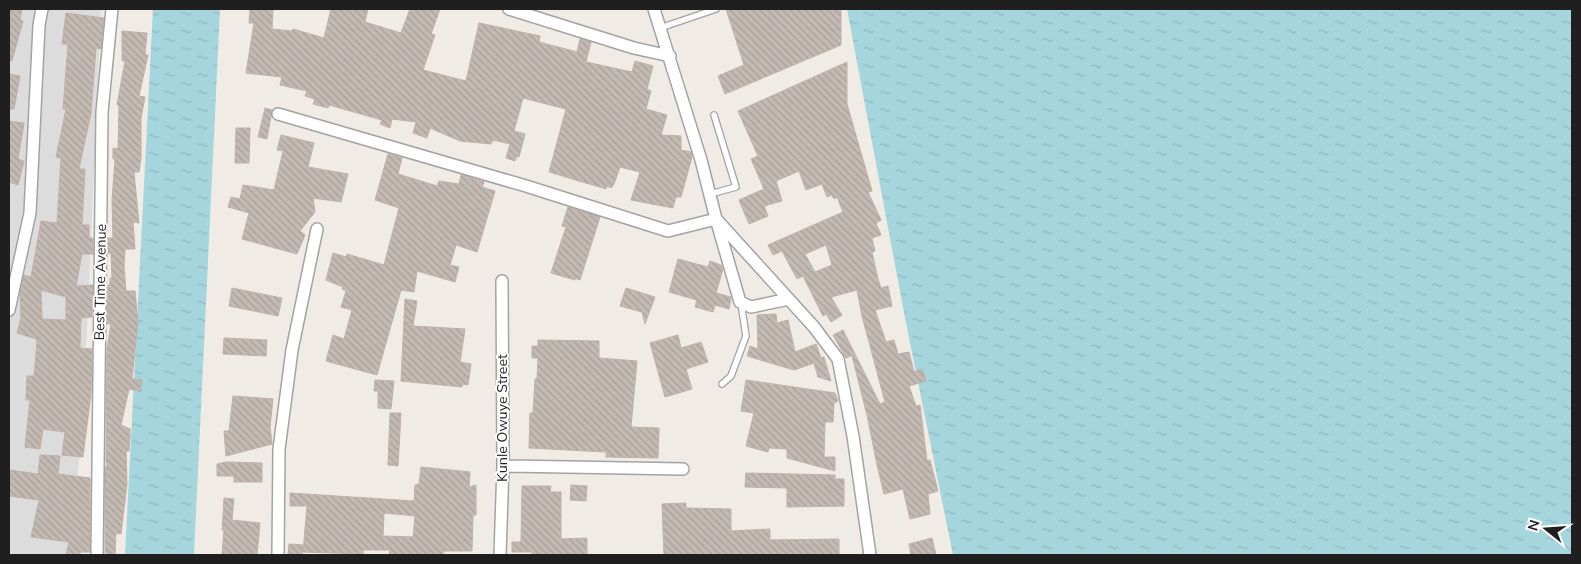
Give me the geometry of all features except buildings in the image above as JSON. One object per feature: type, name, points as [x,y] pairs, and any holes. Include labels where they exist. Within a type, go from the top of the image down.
[{"type":"street","points":[[9,310],[30,213],[39,26],[42,9]]},
{"type":"street","name":"Best Time Avenue","points":[[97,555],[102,112],[112,9]]},
{"type":"street","points":[[509,9],[634,48],[670,56]]},
{"type":"street","points":[[654,9],[670,56],[740,302],[752,307],[789,299]]},
{"type":"street","points":[[278,114],[526,186],[668,231],[716,219]]},
{"type":"street","points":[[716,219],[789,299],[838,359],[853,436],[870,555]]},
{"type":"street","points":[[278,555],[279,449],[292,350],[317,229]]},
{"type":"street","name":"Kunle Owuye Street","points":[[500,555],[503,466],[502,281]]},
{"type":"street","points":[[503,466],[683,469]]},
{"type":"lane","points":[[660,28],[716,9]]},
{"type":"lane","points":[[710,194],[736,187],[714,115]]},
{"type":"lane","points":[[722,384],[731,376],[746,336],[740,302]]},
{"type":"shaded area","points":[[9,9],[101,9],[87,328],[73,555],[9,555]]},
{"type":"water","points":[[153,9],[220,9],[194,555],[125,555]]},
{"type":"water","points":[[847,9],[1572,9],[1572,555],[953,555],[905,318]]}]
